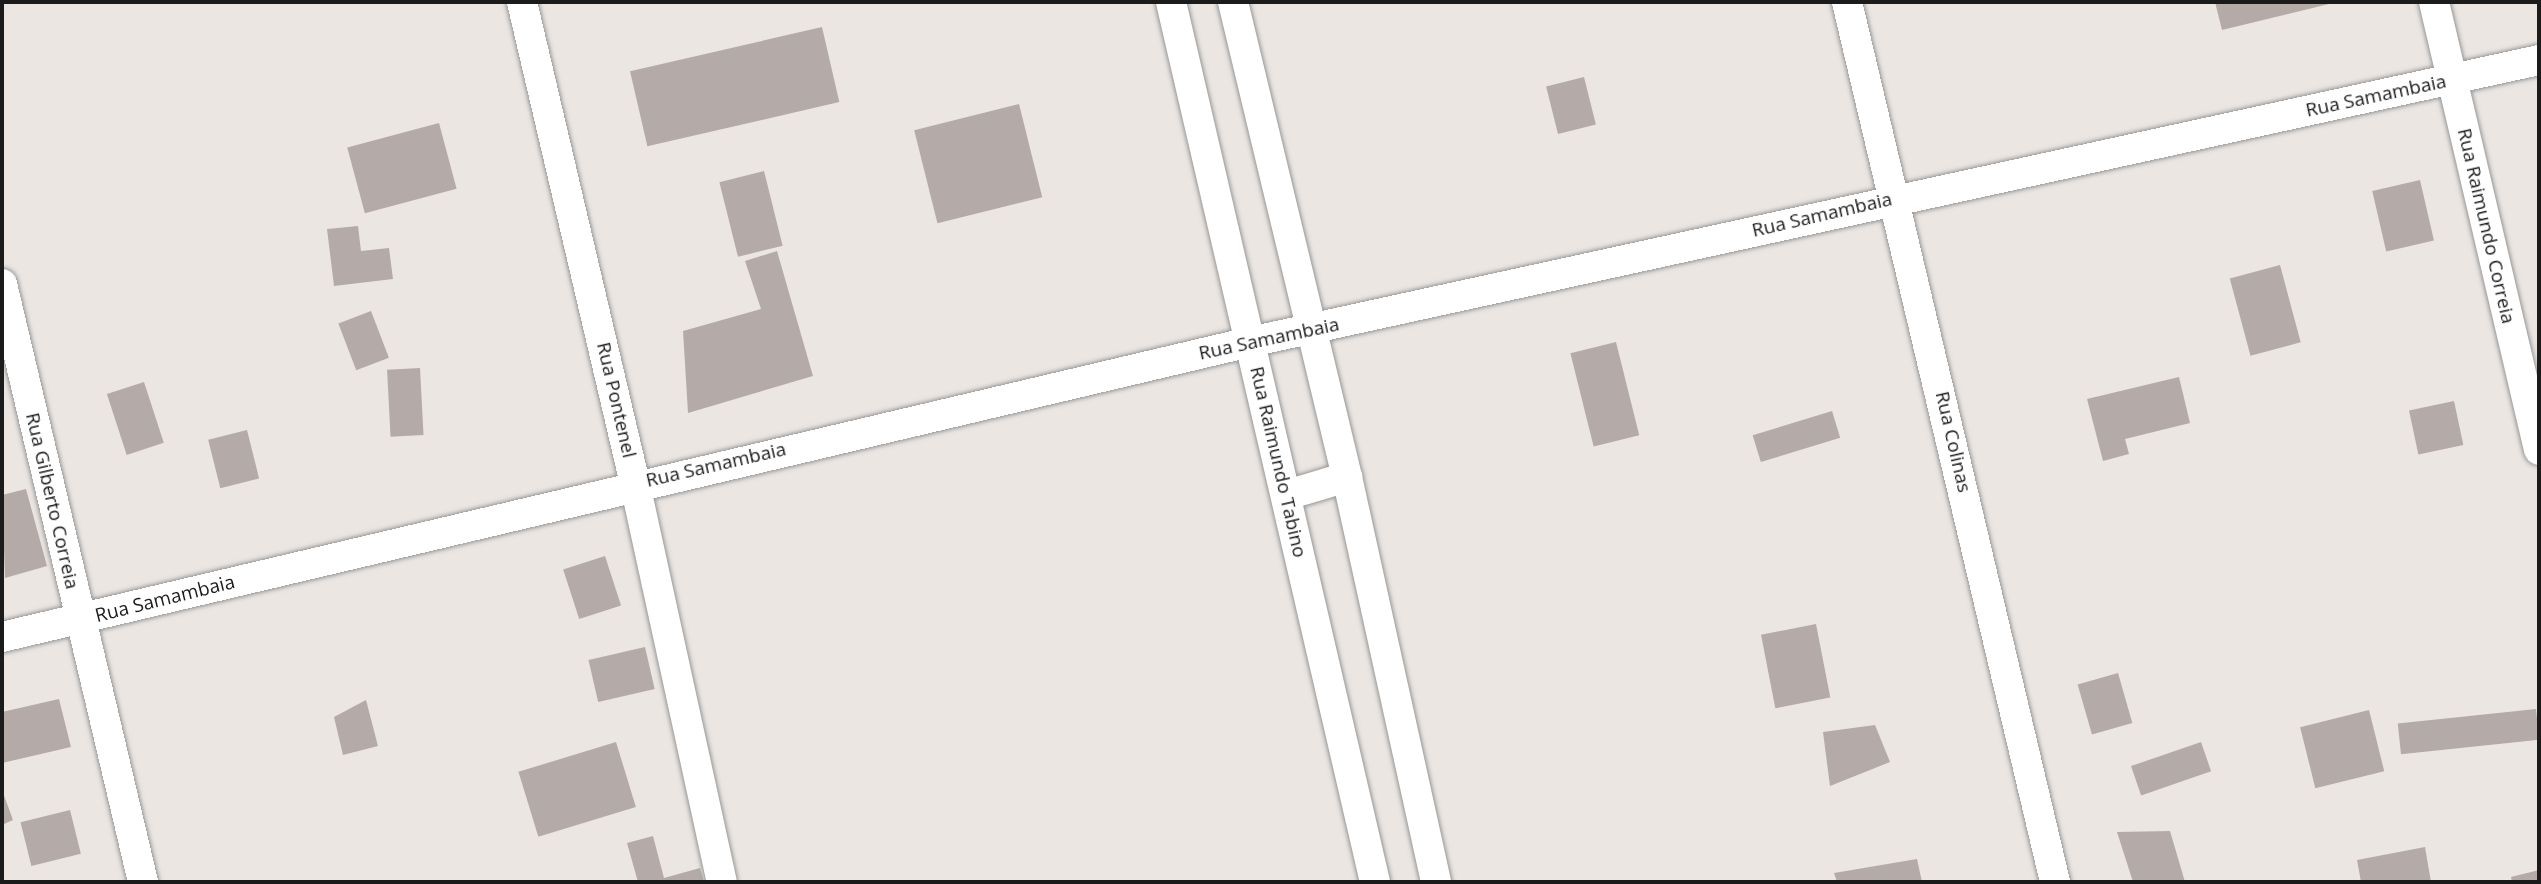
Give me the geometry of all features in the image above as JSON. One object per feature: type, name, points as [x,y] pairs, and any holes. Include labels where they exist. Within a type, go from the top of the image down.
[{"type":"street","name":"Rua Pontenel","points":[[522,2],[635,484],[722,882]]},
{"type":"street","name":"Rua Raimundo Tabino","points":[[1171,2],[1375,882]]},
{"type":"street","points":[[1233,2],[1347,477],[1436,882]]},
{"type":"street","name":"Rua Colinas","points":[[1847,2],[1896,198],[2056,882]]},
{"type":"street","name":"Rua Raimundo Correia","points":[[2434,2],[2539,450]]},
{"type":"street","name":"Rua Samambaia","points":[[2,636],[635,484],[1250,342],[1312,331],[1896,198],[2539,60]]},
{"type":"street","name":"Rua Gilberto Correia","points":[[2,284],[143,882]]},
{"type":"street","points":[[1287,495],[1347,477]]},
{"type":"building","points":[[2215,2],[2333,2],[2333,3],[2222,30]]},
{"type":"building","points":[[822,27],[839,102],[647,146],[630,71]]},
{"type":"building","points":[[1584,77],[1596,125],[1558,134],[1546,86]]},
{"type":"building","points":[[1019,104],[1042,197],[937,223],[914,130]]},
{"type":"building","points":[[439,123],[457,189],[365,213],[347,148]]},
{"type":"building","points":[[764,171],[783,246],[738,257],[719,182]]},
{"type":"building","points":[[2420,180],[2434,240],[2386,251],[2372,191]]},
{"type":"building","points":[[358,226],[361,251],[389,248],[393,279],[334,286],[327,229]]},
{"type":"building","points":[[777,251],[813,376],[688,413],[683,331],[761,309],[745,261]]},
{"type":"building","points":[[2280,265],[2301,342],[2250,356],[2230,278]]},
{"type":"building","points":[[371,311],[389,358],[356,370],[338,324]]},
{"type":"building","points":[[1616,342],[1639,435],[1594,447],[1570,353]]},
{"type":"building","points":[[420,368],[424,435],[391,437],[387,370]]},
{"type":"building","points":[[2179,377],[2190,423],[2125,439],[2129,454],[2103,461],[2087,399]]},
{"type":"building","points":[[144,382],[164,443],[127,455],[107,394]]},
{"type":"building","points":[[2454,401],[2463,445],[2418,455],[2409,411]]},
{"type":"building","points":[[1832,411],[1840,438],[1761,462],[1753,435]]},
{"type":"building","points":[[247,430],[259,479],[220,488],[208,440]]},
{"type":"building","points":[[26,489],[47,566],[5,578],[2,495]]},
{"type":"building","points":[[605,556],[621,605],[579,619],[563,570]]},
{"type":"building","points":[[1816,624],[1830,698],[1775,708],[1761,635]]},
{"type":"building","points":[[645,647],[655,689],[598,702],[588,660]]},
{"type":"building","points":[[2118,673],[2132,723],[2092,735],[2078,685]]},
{"type":"building","points":[[59,699],[71,747],[2,763],[2,712]]},
{"type":"building","points":[[366,700],[378,746],[343,755],[334,717]]},
{"type":"building","points":[[2536,709],[2539,740],[2401,754],[2398,724]]},
{"type":"building","points":[[2369,710],[2384,771],[2315,788],[2300,727]]},
{"type":"building","points":[[1875,725],[1890,762],[1830,786],[1823,732]]},
{"type":"building","points":[[616,742],[636,807],[538,837],[518,772]]},
{"type":"building","points":[[2201,742],[2211,771],[2141,795],[2131,766]]},
{"type":"building","points":[[2,790],[13,820],[2,825]]},
{"type":"building","points":[[70,810],[81,854],[31,866],[21,822]]},
{"type":"building","points":[[2170,831],[2185,882],[2133,882],[2117,832]]},
{"type":"building","points":[[653,836],[664,878],[700,868],[704,882],[638,882],[627,843]]},
{"type":"building","points":[[2425,847],[2431,882],[2361,882],[2357,860]]},
{"type":"building","points":[[1917,859],[1922,882],[1837,882],[1834,873]]},
{"type":"building","points":[[2539,870],[2539,882],[2512,882],[2511,877]]}]
